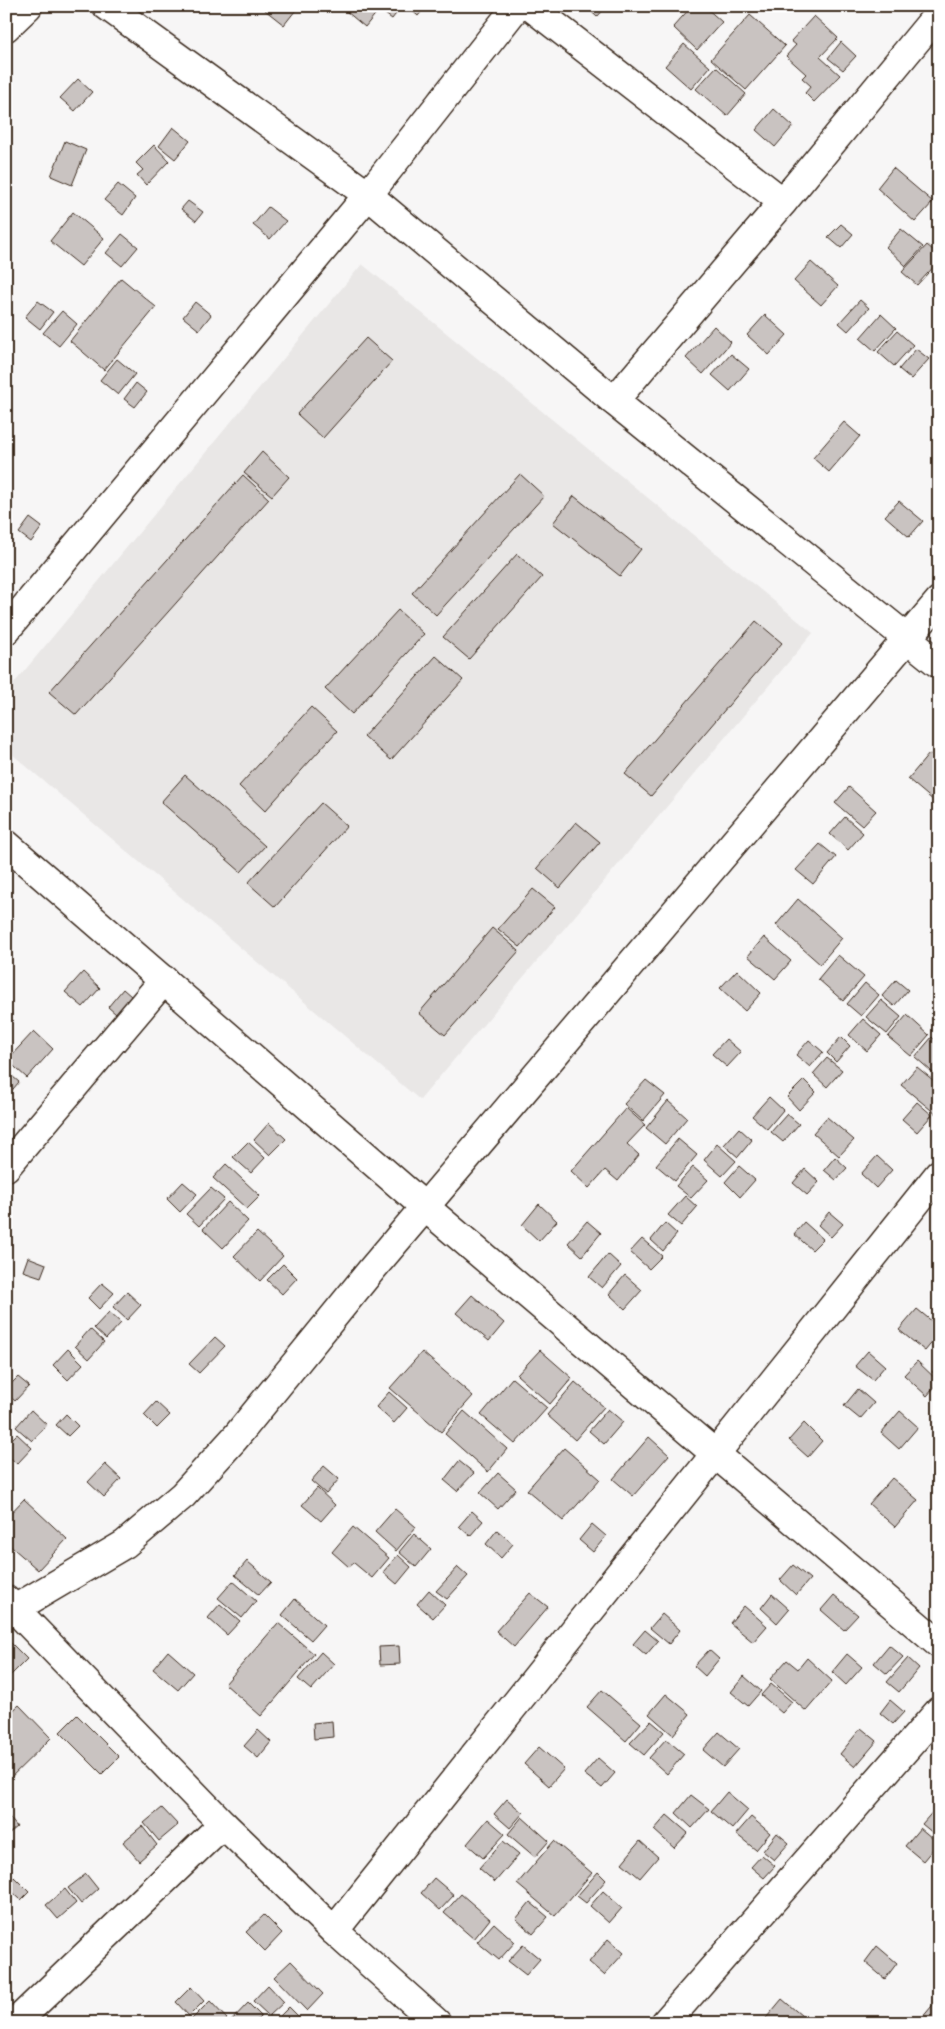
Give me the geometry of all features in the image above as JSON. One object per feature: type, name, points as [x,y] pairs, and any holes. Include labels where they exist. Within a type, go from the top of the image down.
[{"type":"street","points":[[6,26],[28,6]]},
{"type":"street","points":[[107,6],[368,195],[614,401],[939,664]]},
{"type":"street","points":[[6,630],[368,195],[517,6]]},
{"type":"street","points":[[530,6],[784,202]]},
{"type":"street","points":[[614,401],[784,202],[939,13]]},
{"type":"street","points":[[437,2023],[334,1930],[223,1824],[9,1607],[126,1544],[183,1495],[236,1438],[373,1268],[939,600]]},
{"type":"street","points":[[6,844],[426,1207],[939,1644]]},
{"type":"street","points":[[6,1167],[164,980]]},
{"type":"street","points":[[334,1930],[939,1174]]},
{"type":"street","points":[[664,2023],[939,1711]]},
{"type":"street","points":[[15,2023],[223,1824]]},
{"type":"shaded area","points":[[362,264],[813,633],[420,1100],[6,749],[6,693]]},
{"type":"building","points":[[268,6],[299,6],[284,25],[265,10]]},
{"type":"building","points":[[340,6],[382,6],[365,27]]},
{"type":"building","points":[[385,6],[402,6],[392,19],[381,11]]},
{"type":"building","points":[[407,6],[426,6],[418,16]]},
{"type":"building","points":[[585,6],[607,6],[597,17]]},
{"type":"building","points":[[692,6],[704,6],[722,22],[697,50],[673,27]]},
{"type":"building","points":[[750,15],[785,46],[746,90],[711,59]]},
{"type":"building","points":[[814,16],[838,38],[820,57],[840,75],[814,102],[805,93],[811,86],[802,78],[806,74],[786,56],[796,45],[791,41]]},
{"type":"building","points":[[841,42],[856,56],[843,70],[828,58]]},
{"type":"building","points":[[684,44],[710,67],[691,89],[665,66]]},
{"type":"building","points":[[716,67],[746,94],[727,116],[696,89]]},
{"type":"building","points":[[78,79],[92,92],[75,111],[60,98]]},
{"type":"building","points":[[774,109],[793,126],[775,147],[756,130]]},
{"type":"building","points":[[173,127],[190,141],[175,159],[159,146]]},
{"type":"building","points":[[65,141],[86,150],[72,185],[51,176]]},
{"type":"building","points":[[154,145],[169,161],[146,185],[137,175],[143,170],[136,163]]},
{"type":"building","points":[[893,168],[933,202],[915,222],[877,188]]},
{"type":"building","points":[[118,184],[135,198],[123,215],[104,200]]},
{"type":"building","points":[[188,201],[203,212],[196,221],[181,209]]},
{"type":"building","points":[[268,207],[286,221],[270,239],[253,225]]},
{"type":"building","points":[[73,212],[104,238],[81,266],[50,241]]},
{"type":"building","points":[[841,224],[853,234],[841,248],[828,237]]},
{"type":"building","points":[[901,229],[923,247],[906,266],[886,247]]},
{"type":"building","points":[[122,234],[138,247],[122,266],[106,253]]},
{"type":"building","points":[[927,245],[939,255],[939,261],[917,285],[902,272]]},
{"type":"building","points":[[811,262],[838,286],[821,305],[794,281]]},
{"type":"building","points":[[121,278],[156,307],[104,370],[70,341]]},
{"type":"building","points":[[860,300],[869,308],[848,331],[839,323]]},
{"type":"building","points":[[38,301],[53,312],[40,329],[25,317]]},
{"type":"building","points":[[195,302],[211,315],[199,330],[183,317]]},
{"type":"building","points":[[62,311],[77,324],[59,346],[43,333]]},
{"type":"building","points":[[881,314],[896,328],[875,351],[860,338]]},
{"type":"building","points":[[765,315],[787,335],[769,355],[747,335]]},
{"type":"building","points":[[714,326],[731,342],[703,374],[686,358]]},
{"type":"building","points":[[897,331],[913,345],[894,366],[878,352]]},
{"type":"building","points":[[366,338],[392,361],[323,438],[297,414]]},
{"type":"building","points":[[916,349],[929,359],[911,379],[899,369]]},
{"type":"building","points":[[731,354],[749,369],[730,391],[712,375]]},
{"type":"building","points":[[117,359],[135,374],[118,395],[100,380]]},
{"type":"building","points":[[136,383],[147,392],[135,407],[124,399]]},
{"type":"building","points":[[844,422],[860,436],[829,472],[813,458]]},
{"type":"building","points":[[262,452],[289,477],[272,496],[244,473]]},
{"type":"building","points":[[520,474],[544,496],[436,615],[412,593]]},
{"type":"building","points":[[243,475],[269,499],[76,715],[49,692]]},
{"type":"building","points":[[574,496],[641,549],[620,576],[553,523]]},
{"type":"building","points":[[899,501],[923,521],[909,537],[885,516]]},
{"type":"building","points":[[30,518],[42,527],[31,542],[19,533]]},
{"type":"building","points":[[517,554],[542,577],[469,659],[443,637]]},
{"type":"building","points":[[398,610],[424,634],[352,714],[325,689]]},
{"type":"building","points":[[756,621],[782,643],[651,796],[625,774]]},
{"type":"building","points":[[436,656],[463,680],[391,760],[364,736]]},
{"type":"building","points":[[311,707],[337,731],[265,811],[239,786]]},
{"type":"building","points":[[929,754],[939,762],[939,795],[934,801],[908,779]]},
{"type":"building","points":[[185,775],[265,846],[241,872],[161,802]]},
{"type":"building","points":[[849,787],[876,811],[862,826],[835,803]]},
{"type":"building","points":[[321,803],[347,826],[275,907],[248,883]]},
{"type":"building","points":[[845,817],[863,833],[848,850],[830,834]]},
{"type":"building","points":[[576,822],[600,842],[560,888],[537,868]]},
{"type":"building","points":[[820,844],[836,857],[813,884],[796,870]]},
{"type":"building","points":[[533,889],[555,907],[520,947],[498,929]]},
{"type":"building","points":[[798,899],[842,938],[820,964],[776,925]]},
{"type":"building","points":[[492,928],[519,951],[445,1035],[419,1013]]},
{"type":"building","points":[[764,937],[791,961],[775,979],[748,956]]},
{"type":"building","points":[[838,955],[864,977],[843,1001],[818,979]]},
{"type":"building","points":[[737,970],[761,993],[745,1011],[720,988]]},
{"type":"building","points":[[83,972],[100,988],[83,1007],[65,992]]},
{"type":"building","points":[[896,980],[908,990],[894,1006],[882,996]]},
{"type":"building","points":[[865,983],[879,995],[861,1016],[847,1004]]},
{"type":"building","points":[[123,989],[140,1004],[124,1021],[108,1007]]},
{"type":"building","points":[[881,1000],[901,1017],[887,1034],[866,1017]]},
{"type":"building","points":[[907,1015],[929,1035],[911,1056],[888,1037]]},
{"type":"building","points":[[863,1019],[881,1035],[867,1051],[849,1035]]},
{"type":"building","points":[[34,1031],[53,1049],[27,1078],[7,1060]]},
{"type":"building","points":[[841,1037],[850,1046],[836,1062],[827,1053]]},
{"type":"building","points":[[932,1037],[939,1044],[939,1078],[915,1057]]},
{"type":"building","points":[[726,1039],[741,1052],[727,1067],[712,1054]]},
{"type":"building","points":[[809,1040],[823,1052],[810,1067],[796,1055]]},
{"type":"building","points":[[827,1058],[842,1070],[827,1087],[813,1074]]},
{"type":"building","points":[[917,1067],[939,1085],[937,1115],[901,1085]]},
{"type":"building","points":[[6,1071],[19,1082],[7,1096],[6,1096]]},
{"type":"building","points":[[646,1080],[665,1095],[643,1121],[624,1104]]},
{"type":"building","points":[[804,1080],[816,1092],[799,1110],[787,1097]]},
{"type":"building","points":[[769,1097],[783,1110],[767,1129],[752,1116]]},
{"type":"building","points":[[668,1101],[687,1118],[665,1144],[646,1128]]},
{"type":"building","points":[[917,1102],[932,1115],[917,1132],[902,1119]]},
{"type":"building","points":[[626,1108],[645,1125],[627,1144],[639,1155],[618,1181],[605,1170],[589,1188],[571,1171]]},
{"type":"building","points":[[787,1114],[799,1124],[783,1142],[771,1132]]},
{"type":"building","points":[[827,1117],[854,1140],[839,1156],[813,1133]]},
{"type":"building","points":[[269,1123],[286,1139],[270,1155],[254,1140]]},
{"type":"building","points":[[739,1128],[752,1140],[738,1157],[724,1145]]},
{"type":"building","points":[[678,1139],[697,1155],[675,1181],[656,1165]]},
{"type":"building","points":[[248,1142],[265,1158],[251,1173],[233,1157]]},
{"type":"building","points":[[717,1144],[736,1161],[722,1176],[704,1160]]},
{"type":"building","points":[[877,1156],[892,1170],[876,1188],[861,1174]]},
{"type":"building","points":[[835,1157],[847,1168],[836,1180],[824,1170]]},
{"type":"building","points":[[226,1164],[260,1196],[247,1209],[213,1178]]},
{"type":"building","points":[[739,1166],[755,1180],[740,1197],[725,1182]]},
{"type":"building","points":[[693,1167],[708,1180],[691,1198],[676,1186]]},
{"type":"building","points":[[805,1169],[819,1182],[807,1195],[793,1183]]},
{"type":"building","points":[[183,1182],[197,1194],[180,1212],[167,1199]]},
{"type":"building","points":[[211,1188],[224,1199],[199,1226],[186,1214]]},
{"type":"building","points":[[685,1196],[697,1207],[681,1226],[668,1215]]},
{"type":"building","points":[[228,1202],[248,1221],[223,1248],[203,1229]]},
{"type":"building","points":[[539,1204],[557,1221],[539,1241],[522,1225]]},
{"type":"building","points":[[829,1212],[843,1224],[831,1237],[818,1225]]},
{"type":"building","points":[[587,1221],[601,1233],[582,1256],[568,1243]]},
{"type":"building","points":[[804,1222],[823,1239],[812,1250],[794,1234]]},
{"type":"building","points":[[665,1223],[677,1234],[663,1251],[651,1240]]},
{"type":"building","points":[[257,1232],[283,1256],[260,1281],[234,1256]]},
{"type":"building","points":[[642,1239],[662,1256],[649,1269],[630,1252]]},
{"type":"building","points":[[608,1254],[621,1266],[602,1288],[589,1277]]},
{"type":"building","points":[[28,1257],[46,1264],[41,1277],[23,1271]]},
{"type":"building","points":[[283,1264],[297,1278],[282,1294],[267,1280]]},
{"type":"building","points":[[625,1275],[642,1290],[625,1309],[609,1294]]},
{"type":"building","points":[[102,1283],[114,1293],[99,1309],[88,1298]]},
{"type":"building","points":[[127,1292],[141,1305],[127,1320],[113,1307]]},
{"type":"building","points":[[472,1295],[504,1323],[489,1341],[456,1313]]},
{"type":"building","points":[[917,1309],[939,1327],[939,1334],[925,1351],[899,1330]]},
{"type":"building","points":[[109,1312],[121,1323],[106,1339],[94,1328]]},
{"type":"building","points":[[90,1329],[104,1342],[89,1359],[75,1346]]},
{"type":"building","points":[[215,1337],[225,1346],[199,1373],[189,1364]]},
{"type":"building","points":[[68,1349],[83,1364],[68,1380],[53,1365]]},
{"type":"building","points":[[540,1350],[572,1378],[550,1404],[517,1375]]},
{"type":"building","points":[[868,1351],[885,1366],[873,1380],[855,1366]]},
{"type":"building","points":[[422,1352],[473,1396],[441,1432],[390,1388]]},
{"type":"building","points":[[917,1361],[939,1382],[927,1396],[904,1375]]},
{"type":"building","points":[[939,1364],[939,1378],[932,1372]]},
{"type":"building","points":[[18,1377],[29,1386],[15,1401],[6,1393],[6,1389]]},
{"type":"building","points":[[512,1378],[547,1408],[515,1444],[481,1415]]},
{"type":"building","points":[[575,1382],[604,1407],[575,1440],[547,1415]]},
{"type":"building","points":[[858,1389],[874,1403],[860,1419],[844,1406]]},
{"type":"building","points":[[389,1392],[407,1408],[394,1423],[376,1407]]},
{"type":"building","points":[[156,1402],[170,1415],[157,1428],[144,1415]]},
{"type":"building","points":[[608,1409],[623,1422],[604,1444],[589,1431]]},
{"type":"building","points":[[31,1410],[47,1425],[32,1441],[16,1427]]},
{"type":"building","points":[[464,1411],[507,1449],[488,1472],[445,1434]]},
{"type":"building","points":[[900,1411],[918,1427],[899,1449],[881,1433]]},
{"type":"building","points":[[66,1414],[78,1426],[68,1436],[56,1425]]},
{"type":"building","points":[[804,1423],[822,1441],[808,1457],[789,1440]]},
{"type":"building","points":[[17,1434],[32,1448],[17,1464],[6,1454],[6,1445]]},
{"type":"building","points":[[649,1437],[669,1455],[633,1496],[613,1479]]},
{"type":"building","points":[[564,1448],[600,1479],[563,1521],[527,1490]]},
{"type":"building","points":[[459,1461],[474,1473],[457,1491],[444,1480]]},
{"type":"building","points":[[105,1464],[121,1479],[104,1497],[88,1482]]},
{"type":"building","points":[[324,1466],[339,1479],[326,1494],[311,1481]]},
{"type":"building","points":[[498,1473],[516,1489],[498,1509],[480,1493]]},
{"type":"building","points":[[892,1478],[918,1500],[895,1527],[869,1504]]},
{"type":"building","points":[[317,1488],[335,1505],[321,1521],[302,1505]]},
{"type":"building","points":[[24,1499],[67,1539],[38,1570],[6,1542],[6,1518]]},
{"type":"building","points":[[395,1509],[416,1527],[396,1551],[375,1532]]},
{"type":"building","points":[[472,1511],[483,1521],[470,1536],[459,1526]]},
{"type":"building","points":[[592,1524],[606,1536],[593,1552],[579,1540]]},
{"type":"building","points":[[353,1527],[389,1558],[372,1578],[354,1563],[349,1567],[332,1552]]},
{"type":"building","points":[[497,1530],[513,1544],[501,1558],[486,1544]]},
{"type":"building","points":[[414,1534],[431,1549],[416,1567],[399,1552]]},
{"type":"building","points":[[939,1547],[939,1561],[931,1555]]},
{"type":"building","points":[[398,1555],[411,1567],[397,1584],[383,1572]]},
{"type":"building","points":[[247,1561],[271,1582],[259,1595],[235,1575]]},
{"type":"building","points":[[793,1565],[810,1579],[796,1595],[780,1580]]},
{"type":"building","points":[[458,1567],[468,1576],[447,1599],[436,1591]]},
{"type":"building","points":[[233,1581],[256,1601],[242,1618],[218,1598]]},
{"type":"building","points":[[429,1590],[445,1605],[433,1618],[417,1604]]},
{"type":"building","points":[[530,1593],[548,1607],[514,1647],[496,1631]]},
{"type":"building","points":[[772,1594],[789,1609],[777,1623],[761,1608]]},
{"type":"building","points":[[834,1595],[858,1615],[844,1630],[821,1610]]},
{"type":"building","points":[[295,1599],[324,1625],[311,1640],[282,1615]]},
{"type":"building","points":[[220,1604],[240,1621],[227,1635],[208,1618]]},
{"type":"building","points":[[744,1606],[767,1626],[753,1642],[730,1623]]},
{"type":"building","points":[[662,1614],[680,1630],[669,1644],[650,1628]]},
{"type":"building","points":[[278,1623],[314,1654],[261,1716],[225,1684]]},
{"type":"building","points":[[645,1630],[658,1641],[646,1655],[633,1644]]},
{"type":"building","points":[[8,1640],[27,1659],[8,1678],[6,1643]]},
{"type":"building","points":[[889,1645],[903,1657],[887,1674],[874,1663]]},
{"type":"building","points":[[399,1646],[400,1664],[380,1665],[379,1647]]},
{"type":"building","points":[[709,1650],[719,1659],[705,1676],[694,1666]]},
{"type":"building","points":[[168,1651],[193,1673],[178,1690],[153,1669]]},
{"type":"building","points":[[321,1652],[334,1664],[311,1690],[298,1679]]},
{"type":"building","points":[[847,1654],[862,1667],[846,1685],[832,1672]]},
{"type":"building","points":[[807,1658],[832,1681],[806,1711],[770,1679],[787,1660],[798,1669]]},
{"type":"building","points":[[908,1658],[919,1668],[899,1692],[887,1682]]},
{"type":"building","points":[[744,1676],[761,1691],[748,1706],[731,1692]]},
{"type":"building","points":[[771,1684],[792,1702],[782,1713],[761,1695]]},
{"type":"building","points":[[602,1690],[641,1723],[626,1741],[587,1707]]},
{"type":"building","points":[[666,1694],[690,1714],[673,1735],[649,1714]]},
{"type":"building","points":[[890,1700],[904,1712],[893,1724],[880,1713]]},
{"type":"building","points":[[19,1705],[51,1738],[6,1782],[6,1717]]},
{"type":"building","points":[[77,1715],[119,1757],[102,1774],[60,1732]]},
{"type":"building","points":[[332,1721],[333,1737],[314,1739],[313,1723]]},
{"type":"building","points":[[651,1721],[664,1732],[644,1755],[630,1743]]},
{"type":"building","points":[[861,1728],[877,1741],[855,1767],[840,1754]]},
{"type":"building","points":[[258,1730],[271,1742],[258,1758],[244,1746]]},
{"type":"building","points":[[719,1732],[739,1749],[723,1767],[703,1750]]},
{"type":"building","points":[[666,1739],[684,1754],[667,1774],[649,1758]]},
{"type":"building","points":[[539,1747],[564,1769],[549,1786],[524,1764]]},
{"type":"building","points":[[598,1758],[615,1773],[602,1788],[584,1774]]},
{"type":"building","points":[[727,1792],[748,1810],[732,1829],[711,1811]]},
{"type":"building","points":[[691,1795],[709,1809],[692,1828],[676,1813]]},
{"type":"building","points":[[507,1799],[523,1813],[510,1828],[494,1814]]},
{"type":"building","points":[[162,1808],[178,1825],[159,1841],[144,1823]]},
{"type":"building","points":[[936,1808],[939,1810],[939,1838],[922,1824]]},
{"type":"building","points":[[6,1813],[17,1827],[6,1836]]},
{"type":"building","points":[[667,1815],[688,1833],[674,1848],[654,1830]]},
{"type":"building","points":[[522,1817],[549,1841],[535,1857],[508,1834]]},
{"type":"building","points":[[751,1817],[770,1833],[756,1850],[736,1834]]},
{"type":"building","points":[[488,1819],[505,1834],[483,1858],[467,1844]]},
{"type":"building","points":[[142,1826],[157,1845],[139,1861],[123,1842]]},
{"type":"building","points":[[920,1828],[938,1843],[923,1861],[905,1846]]},
{"type":"building","points":[[777,1833],[789,1843],[774,1860],[763,1851]]},
{"type":"building","points":[[503,1841],[519,1854],[495,1882],[479,1868]]},
{"type":"building","points":[[554,1841],[592,1873],[555,1916],[517,1884]]},
{"type":"building","points":[[640,1841],[658,1857],[640,1878],[622,1863]]},
{"type":"building","points":[[762,1855],[775,1866],[764,1878],[751,1867]]},
{"type":"building","points":[[598,1872],[606,1880],[586,1903],[577,1896]]},
{"type":"building","points":[[86,1874],[98,1889],[81,1904],[68,1888]]},
{"type":"building","points":[[14,1877],[29,1892],[21,1900],[6,1886]]},
{"type":"building","points":[[434,1878],[454,1895],[440,1910],[421,1893]]},
{"type":"building","points":[[65,1889],[76,1903],[58,1919],[46,1905]]},
{"type":"building","points":[[603,1891],[622,1908],[609,1923],[590,1906]]},
{"type":"building","points":[[461,1894],[490,1919],[474,1939],[444,1913]]},
{"type":"building","points":[[530,1902],[548,1917],[533,1934],[516,1919]]},
{"type":"building","points":[[264,1915],[282,1933],[265,1951],[246,1932]]},
{"type":"building","points":[[494,1923],[515,1942],[499,1960],[477,1942]]},
{"type":"building","points":[[608,1939],[624,1953],[604,1975],[589,1962]]},
{"type":"building","points":[[523,1945],[540,1959],[526,1975],[508,1961]]},
{"type":"building","points":[[877,1946],[897,1963],[885,1979],[865,1962]]},
{"type":"building","points":[[291,1961],[323,1994],[307,2011],[274,1977]]},
{"type":"building","points":[[268,1985],[284,2002],[269,2016],[253,2001]]},
{"type":"building","points":[[191,1987],[204,2001],[189,2016],[176,2002]]},
{"type":"building","points":[[782,1999],[802,2016],[797,2023],[762,2023]]},
{"type":"building","points":[[937,2000],[939,2023],[925,2023],[921,2019]]},
{"type":"building","points":[[210,2001],[227,2019],[223,2023],[192,2023],[190,2021]]},
{"type":"building","points":[[248,2003],[261,2016],[254,2023],[229,2023]]},
{"type":"building","points":[[289,2007],[299,2017],[293,2023],[273,2023]]}]
